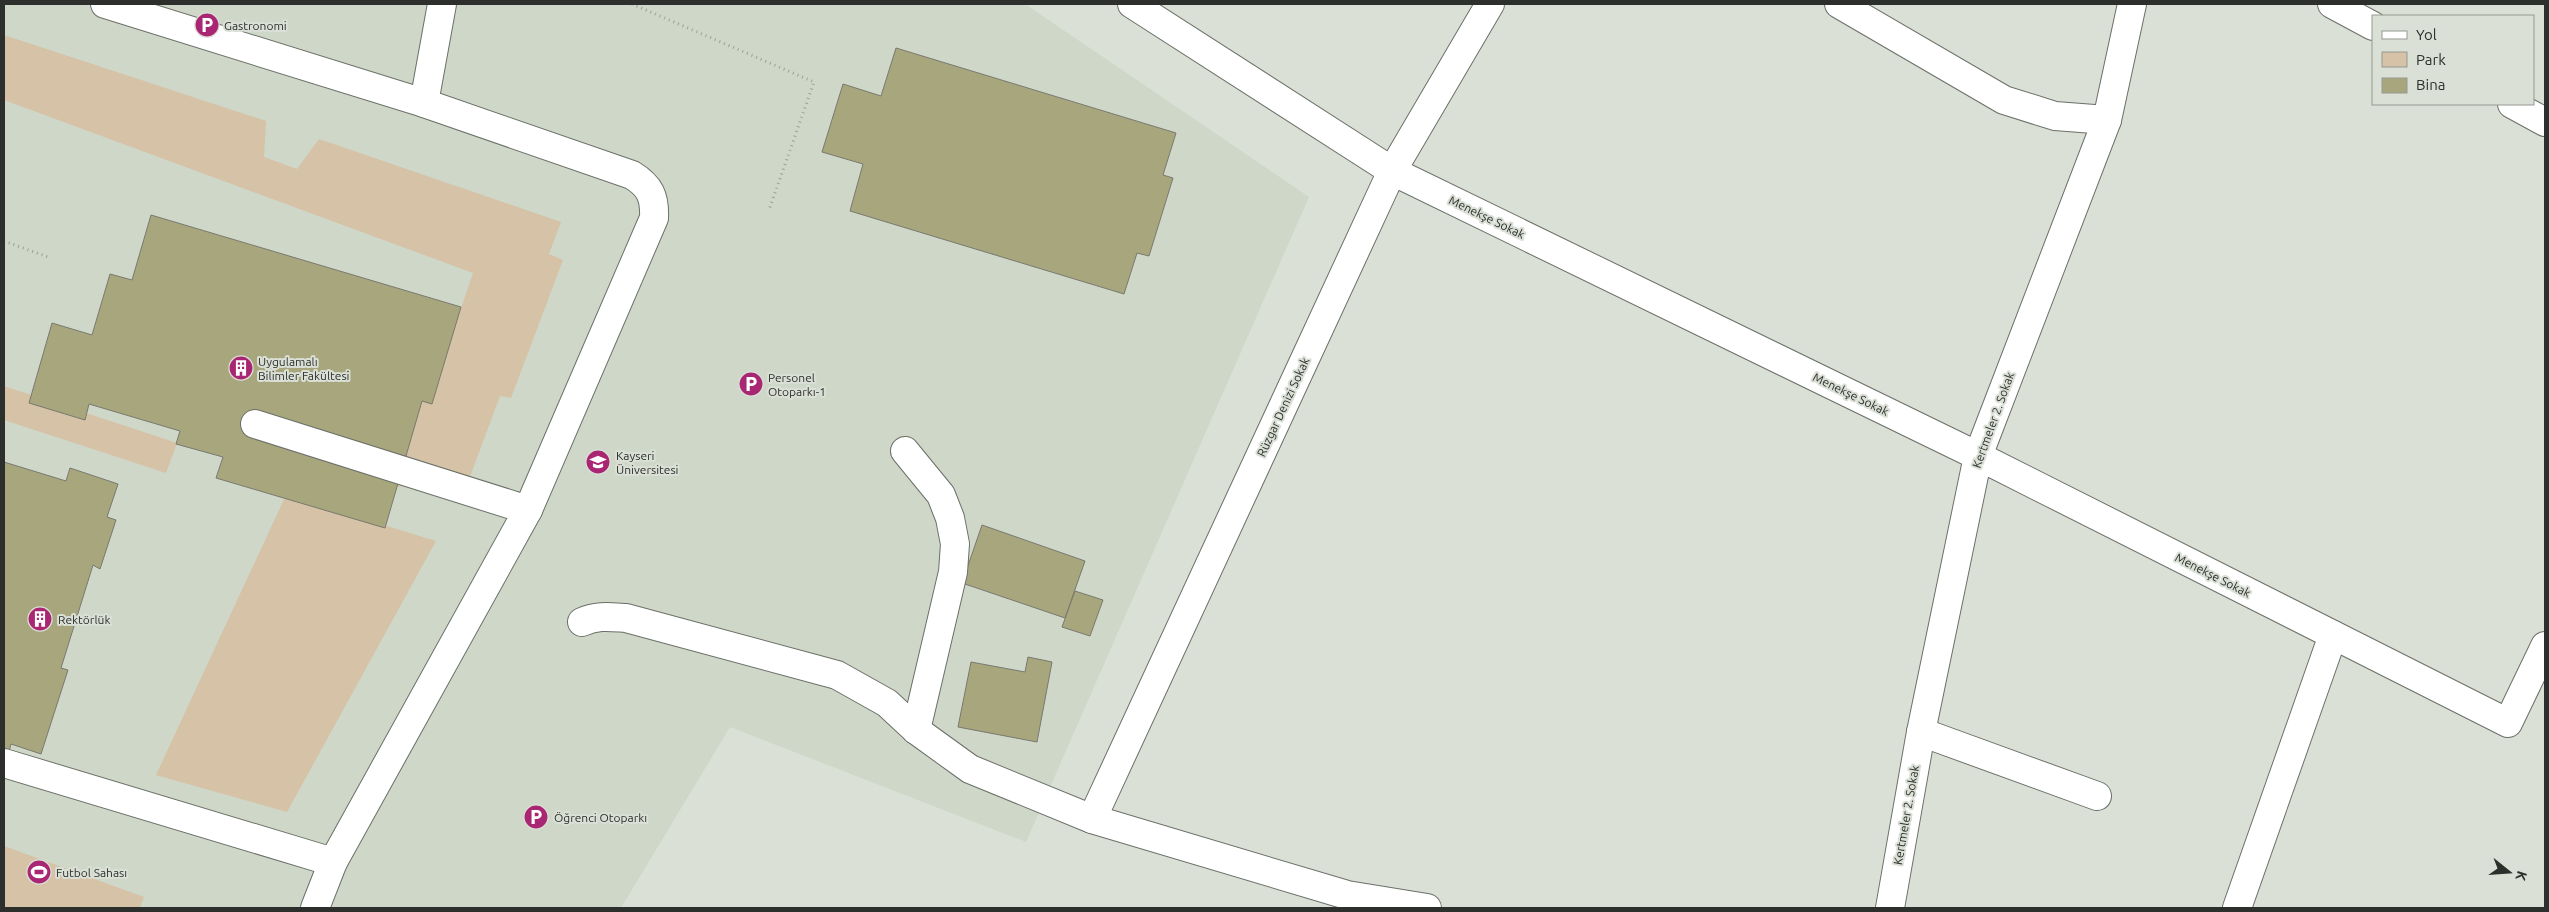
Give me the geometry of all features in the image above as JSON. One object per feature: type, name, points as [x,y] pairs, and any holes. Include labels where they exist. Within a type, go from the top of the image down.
[{"type":"street","points":[[105,4],[424,103],[632,175],[643,182],[651,192],[655,205],[654,218],[528,510],[333,862],[314,908]]},
{"type":"street","points":[[424,103],[442,4]]},
{"type":"street","name":"Menekşe Sokak","points":[[1132,4],[1392,171],[1978,456],[2508,722],[2545,646]]},
{"type":"street","name":"Rüzgar Denizi Sokak","points":[[1092,819],[1392,171],[1490,4]]},
{"type":"street","points":[[1839,4],[2004,100],[2055,116],[2107,120]]},
{"type":"street","name":"Kertmeler 2. Sokak","points":[[1890,908],[1921,732],[1978,456],[2107,120],[2132,4]]},
{"type":"street","points":[[2514,105],[2545,122]]},
{"type":"street","points":[[255,424],[528,510]]},
{"type":"street","points":[[905,451],[941,495],[950,518],[955,544],[952,572],[916,730]]},
{"type":"street","points":[[582,622],[601,616],[626,618],[837,675],[887,702],[916,730],[970,769],[1092,819],[1347,895],[1427,908]]},
{"type":"street","points":[[2238,908],[2333,635]]},
{"type":"street","points":[[1921,732],[2097,796]]},
{"type":"street","points":[[4,763],[333,862]]},
{"type":"path","points":[[632,4],[814,82],[769,210]]},
{"type":"path","points":[[4,241],[48,257]]},
{"type":"shaded area","name":"Kayseri Üniversitesi","points":[[4,4],[1025,4],[1309,197],[1026,842],[730,727],[621,908],[4,908]]},
{"type":"green space","points":[[4,35],[266,121],[264,157],[297,169],[319,139],[561,222],[549,254],[563,260],[511,398],[500,396],[468,482],[391,487],[426,381],[436,381],[473,273],[4,100]]},
{"type":"green space","points":[[4,386],[177,443],[166,473],[4,420]]},
{"type":"green space","points":[[286,495],[436,541],[287,812],[156,775]]},
{"type":"green space","name":"Futbol Sahası","points":[[4,846],[144,897],[140,908],[4,908]]},
{"type":"building","points":[[896,48],[1176,133],[1163,175],[1173,178],[1149,256],[1137,253],[1124,294],[850,211],[863,164],[822,152],[843,84],[881,96]]},
{"type":"building","name":"Uygulamalı Bilimler Fakültesi","points":[[151,215],[461,307],[432,404],[422,401],[385,528],[216,478],[223,457],[176,444],[180,431],[89,404],[85,420],[29,403],[52,323],[92,335],[110,274],[132,280]]},
{"type":"building","name":"Rektörlük","points":[[4,462],[66,481],[70,468],[118,484],[107,517],[116,520],[100,569],[93,565],[61,668],[68,670],[41,754],[11,744],[7,759],[4,758]]},
{"type":"building","points":[[982,525],[1085,561],[1065,618],[962,583]]},
{"type":"building","points":[[1075,591],[1103,600],[1090,636],[1062,627]]},
{"type":"building","points":[[1028,657],[1052,662],[1037,742],[958,727],[971,662],[1025,672]]},
{"type":"place","name":"Gastronomi","points":[[207,25]]},
{"type":"place","name":"Uygulamalı Bilimler Fakültesi","points":[[241,368]]},
{"type":"place","name":"Personel Otoparkı-1","points":[[751,384]]},
{"type":"place","name":"Kayseri Üniversitesi","points":[[598,462]]},
{"type":"place","name":"Rektörlük","points":[[40,619]]},
{"type":"place","name":"Öğrenci Otoparkı","points":[[536,817]]},
{"type":"place","name":"Futbol Sahası","points":[[39,872]]}]
